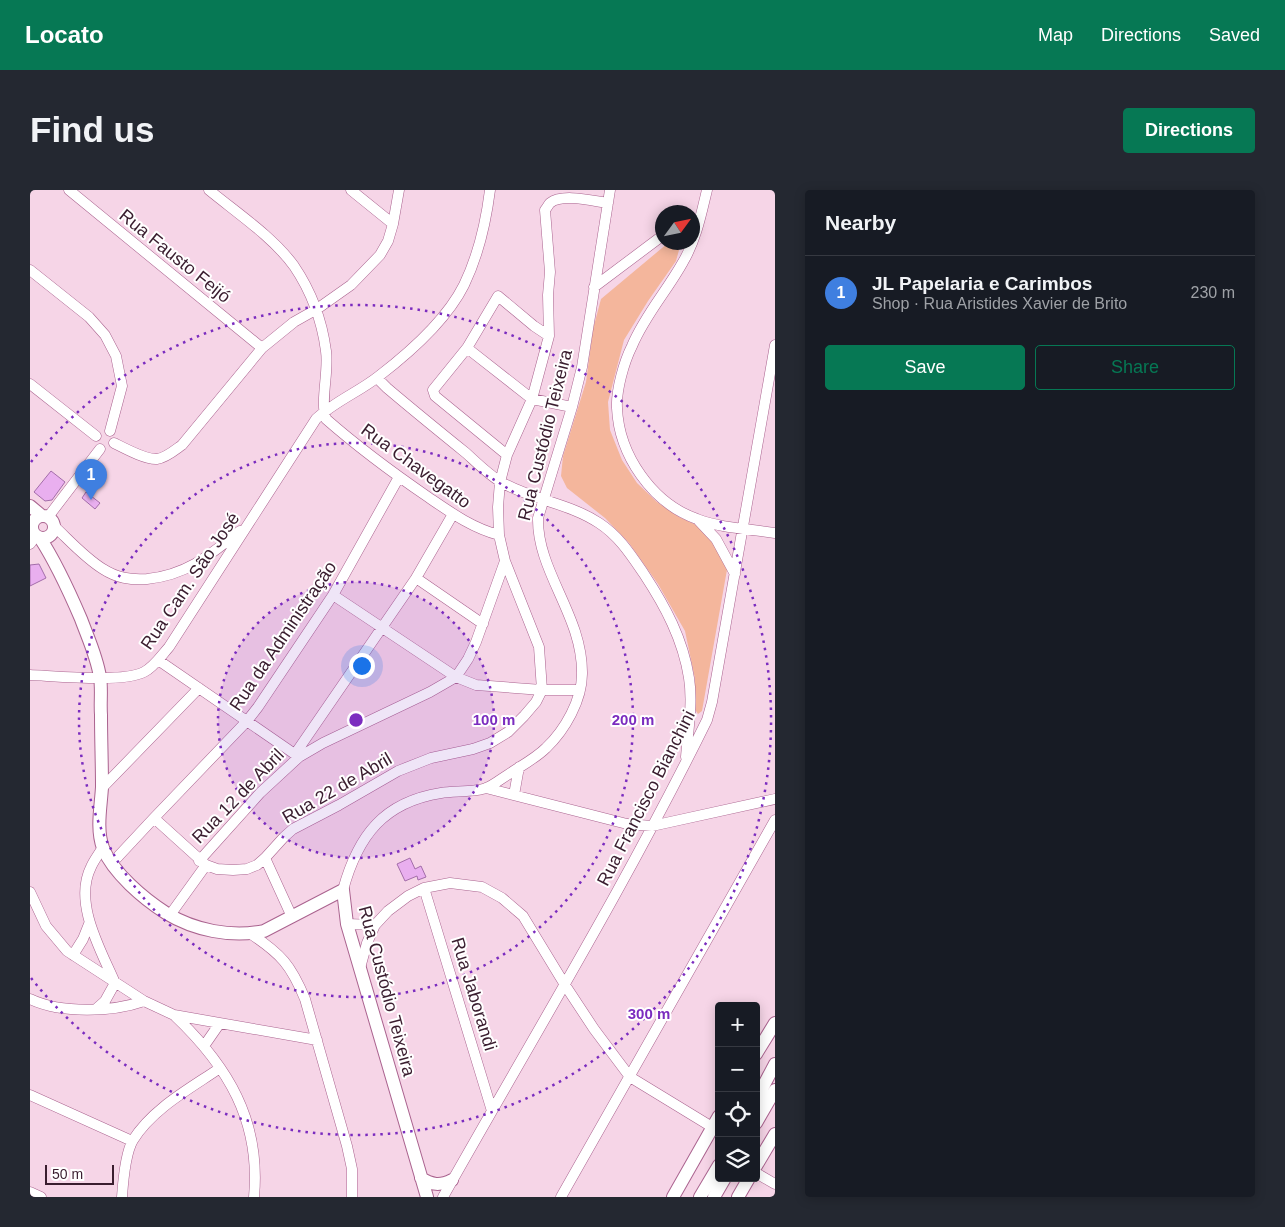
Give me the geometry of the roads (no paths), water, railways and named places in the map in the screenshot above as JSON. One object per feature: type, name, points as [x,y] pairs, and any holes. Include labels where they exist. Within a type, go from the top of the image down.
[{"type":"main road","points":[[30,506],[49,523],[56,563],[91,645],[100,678],[102,788],[100,830],[103,847],[112,863],[132,887],[154,905],[189,925],[207,930],[251,934],[264,931],[344,890]]},
{"type":"main road","points":[[49,523],[34,521],[34,535],[56,563]]},
{"type":"main road","points":[[34,535],[50,536],[49,523]]},
{"type":"main road","name":"Rua Custódio Teixeira","points":[[344,890],[347,924],[427,1197]]},
{"type":"main road","points":[[760,1047],[775,1023]]},
{"type":"main road","points":[[760,1092],[775,1064]]},
{"type":"main road","points":[[760,1116],[775,1090]]},
{"type":"main road","points":[[673,1197],[715,1124]]},
{"type":"main road","points":[[760,1159],[775,1134]]},
{"type":"main road","points":[[700,1197],[715,1172]]},
{"type":"main road","points":[[421,1178],[439,1185],[452,1180]]},
{"type":"main road","points":[[714,1197],[723,1182]]},
{"type":"main road","points":[[738,1197],[747,1182]]},
{"type":"street","name":"Rua Fausto Feijó","points":[[69,190],[262,348]]},
{"type":"street","points":[[209,190],[274,243],[294,266],[317,309],[328,367],[324,411]]},
{"type":"street","points":[[350,190],[393,224]]},
{"type":"street","points":[[114,444],[146,458],[156,459],[182,445],[262,348],[294,322],[317,309],[351,285],[380,255],[388,241],[393,224],[399,190]]},
{"type":"street","points":[[324,411],[377,378],[418,344],[451,304],[463,286],[474,260],[490,190]]},
{"type":"street","name":"Rua Custódio Teixeira","points":[[344,890],[350,866],[363,839],[375,823],[390,812],[422,796],[486,788],[546,749],[564,725],[574,706],[580,690],[582,674],[580,646],[542,552],[538,533],[538,518],[582,367],[610,190]]},
{"type":"street","points":[[700,219],[706,190]]},
{"type":"street","points":[[542,690],[540,657],[536,638],[504,561],[499,536],[498,507],[500,482],[507,455],[532,399],[549,336],[548,295],[550,272],[545,210],[550,203],[568,198],[608,203]]},
{"type":"street","points":[[594,287],[655,241]]},
{"type":"street","points":[[686,250],[683,263],[646,318],[625,363],[616,406],[619,427],[627,450],[638,472],[660,497],[682,513],[698,520],[775,533]]},
{"type":"street","points":[[30,270],[89,317],[105,335],[116,356],[122,386],[110,431]]},
{"type":"street","points":[[507,455],[433,393],[434,388],[467,348],[498,296],[549,336]]},
{"type":"street","name":"Rua Francisco Bianchini","points":[[442,1197],[565,985],[685,766],[707,720],[712,702],[775,345]]},
{"type":"street","points":[[467,348],[532,399],[572,406]]},
{"type":"street","points":[[377,378],[500,482],[522,492],[573,509],[599,523],[617,537],[632,556],[670,615],[681,644],[689,678],[689,728],[685,766]]},
{"type":"street","points":[[30,384],[96,436]]},
{"type":"street","name":"Rua Chavegatto","points":[[324,411],[326,419],[399,477],[453,514],[486,532],[499,536]]},
{"type":"street","name":"Rua Cam. São José","points":[[30,674],[100,678],[131,676],[144,672],[158,660],[169,647],[316,419],[324,411]]},
{"type":"street","points":[[103,430],[110,431],[114,437],[114,444],[107,450],[100,449],[95,441],[96,436],[103,430]]},
{"type":"street","points":[[100,449],[49,523],[90,561],[119,578],[136,580],[169,576],[187,569],[207,558],[249,524]]},
{"type":"street","name":"Rua da Administração","points":[[112,863],[248,721],[333,595],[399,477]]},
{"type":"street","points":[[158,660],[297,755],[416,578],[453,514]]},
{"type":"street","points":[[698,520],[716,539],[735,574]]},
{"type":"street","points":[[207,558],[215,564],[218,570]]},
{"type":"street","name":"Rua 12 de Abril","points":[[170,915],[203,863],[260,793],[297,755],[430,692],[456,677],[468,659],[483,624],[504,561]]},
{"type":"street","points":[[416,578],[483,624]]},
{"type":"street","points":[[333,595],[456,677],[476,685],[542,690],[580,690]]},
{"type":"street","points":[[102,788],[199,688]]},
{"type":"street","name":"Rua 22 de Abril","points":[[203,863],[217,869],[233,870],[247,870],[257,865],[293,829],[398,771],[431,758],[473,749],[490,743],[508,732],[536,702],[542,690]]},
{"type":"street","points":[[514,796],[519,767]]},
{"type":"street","points":[[486,788],[627,824],[652,826],[775,799]]},
{"type":"street","points":[[154,818],[203,863]]},
{"type":"street","points":[[561,1197],[775,820]]},
{"type":"street","points":[[103,847],[90,868],[86,884],[89,924],[115,983]]},
{"type":"street","points":[[265,858],[292,917]]},
{"type":"street","points":[[360,968],[367,943],[375,925],[388,911],[408,896],[424,888],[450,883],[482,887],[502,898],[523,916],[565,985],[630,1077],[715,1121]]},
{"type":"street","name":"Rua Jaborandi","points":[[424,888],[492,1111]]},
{"type":"street","points":[[30,892],[46,926],[67,951],[144,1002],[174,1016],[317,1040]]},
{"type":"street","points":[[73,955],[83,939],[89,924]]},
{"type":"street","points":[[347,924],[375,925]]},
{"type":"street","points":[[251,934],[272,948],[286,962],[297,979],[305,998],[347,1146],[352,1169],[352,1197]]},
{"type":"street","points":[[96,1009],[108,996],[115,983]]},
{"type":"street","points":[[30,999],[51,1006],[76,1009],[121,1008],[144,1002]]},
{"type":"street","points":[[174,1016],[204,1046],[233,1087],[244,1114],[251,1139],[254,1166],[254,1197]]},
{"type":"street","points":[[204,1046],[220,1023]]},
{"type":"street","points":[[122,1197],[124,1172],[132,1141],[150,1119],[220,1068]]},
{"type":"street","points":[[30,1095],[132,1141]]},
{"type":"street","points":[[760,1175],[775,1184]]},
{"type":"street","points":[[30,1192],[41,1197]]},
{"type":"place","name":"JL Papelaria e Carimbos","points":[[91,500]]}]
